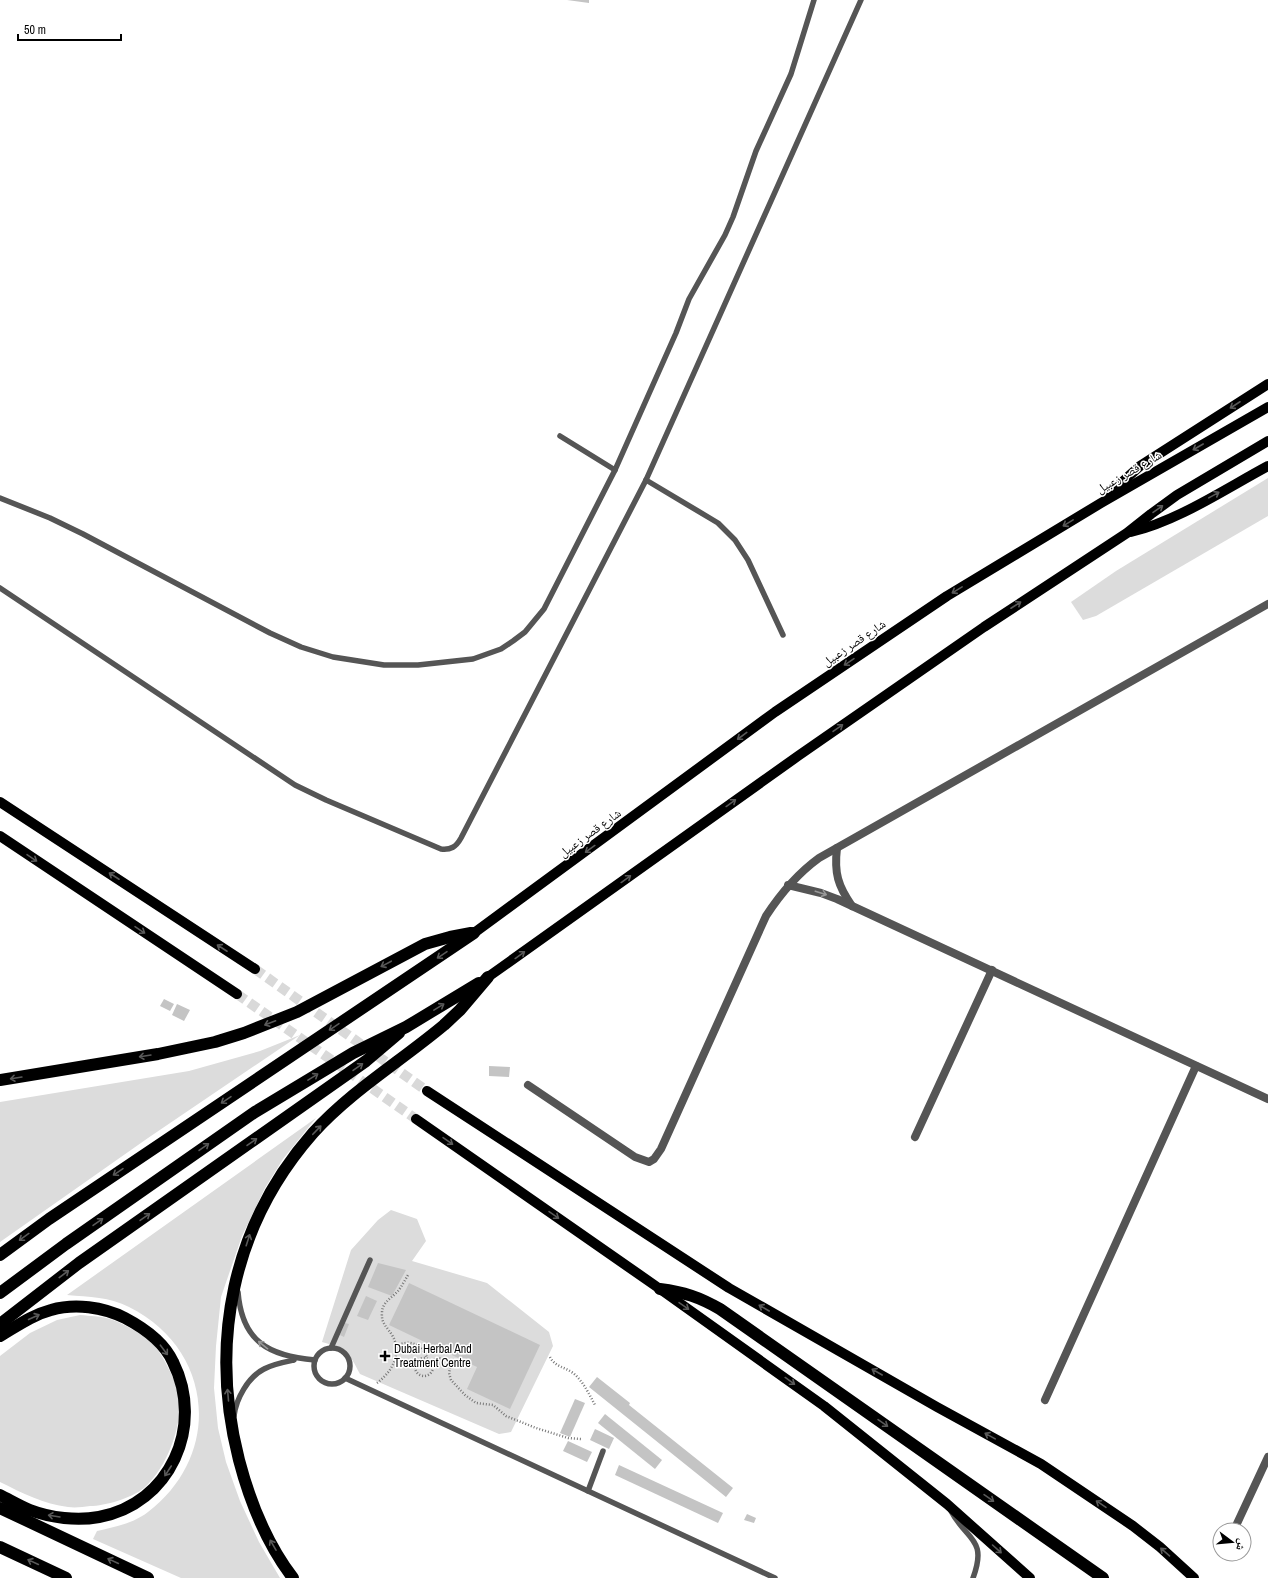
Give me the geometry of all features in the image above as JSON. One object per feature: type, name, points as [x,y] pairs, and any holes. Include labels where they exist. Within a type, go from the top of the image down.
[{"type":"highway","points":[[0,1080],[158,1054],[215,1042],[244,1033],[297,1012],[425,944],[450,937],[474,933]]},
{"type":"highway","points":[[0,1255],[49,1219],[474,933]]},
{"type":"highway","points":[[0,1293],[66,1244],[255,1112],[353,1053],[406,1026],[488,977]]},
{"type":"highway","points":[[293,1578],[263,1529],[246,1486],[232,1431],[226,1370],[227,1334],[232,1298],[241,1262],[253,1227],[270,1193],[290,1162],[314,1133],[341,1106],[444,1025],[488,977]]},
{"type":"highway","points":[[0,1324],[79,1263],[366,1061],[384,1047],[406,1026]]},
{"type":"highway","points":[[660,1289],[680,1291],[701,1298],[720,1309],[1103,1578]]},
{"type":"highway","points":[[0,1336],[32,1317],[52,1309],[74,1306],[96,1308],[116,1314],[135,1324],[157,1340],[173,1361],[183,1386],[186,1412],[183,1437],[175,1460],[161,1481],[143,1498],[122,1510],[98,1517],[74,1518],[51,1516],[30,1510],[0,1495]]},
{"type":"highway","points":[[0,1508],[148,1578]]},
{"type":"highway","points":[[0,1547],[66,1578]]},
{"type":"main road","points":[[1101,503],[1140,466],[1268,384]]},
{"type":"main road","name":"شارع قصر زعبيل","points":[[474,933],[775,712],[947,596],[1101,503],[1268,407]]},
{"type":"main road","points":[[488,977],[798,756],[984,627],[1127,533],[1177,496],[1268,441]]},
{"type":"main road","points":[[1127,533],[1150,527],[1172,518],[1268,466]]},
{"type":"main road","points":[[0,802],[255,969]]},
{"type":"main road","points":[[0,836],[236,994]]},
{"type":"main road","points":[[427,1091],[729,1288],[937,1407],[1041,1464],[1133,1526],[1160,1547],[1194,1578]]},
{"type":"main road","points":[[416,1119],[660,1289],[824,1406],[947,1504],[1030,1578]]},
{"type":"street","points":[[528,1085],[635,1157],[649,1162],[654,1159],[661,1150],[763,923],[778,897],[802,870],[819,858],[1268,604]]},
{"type":"street","points":[[837,848],[836,864],[838,879],[844,894],[853,906]]},
{"type":"street","points":[[788,885],[821,893],[853,906],[1268,1099]]},
{"type":"street","points":[[915,1138],[992,970]]},
{"type":"street","points":[[1045,1400],[1196,1066]]},
{"type":"street","points":[[1238,1522],[1268,1456]]},
{"type":"lane","points":[[0,498],[78,531],[270,633],[301,647],[333,657],[384,664],[418,665],[473,658],[487,655],[501,649],[525,632],[544,609],[615,470],[676,333],[689,299],[733,217],[756,151],[791,74],[814,0]]},
{"type":"lane","points":[[0,588],[295,784],[334,804],[441,849],[447,849],[458,844],[646,480],[861,0]]},
{"type":"lane","points":[[560,436],[615,470]]},
{"type":"lane","points":[[646,480],[718,523],[735,540],[748,560],[783,635]]},
{"type":"lane","points":[[331,1348],[370,1260]]},
{"type":"lane","points":[[241,1262],[238,1282],[239,1301],[244,1320],[254,1337],[263,1346],[274,1352],[298,1359],[315,1360]]},
{"type":"lane","points":[[331,1348],[338,1349],[344,1353],[348,1359],[349,1366],[345,1378],[338,1383],[330,1384],[322,1382],[316,1376],[314,1368],[315,1360],[318,1354],[331,1348]]},
{"type":"lane","points":[[232,1431],[234,1413],[241,1396],[250,1381],[263,1369],[281,1362],[298,1359]]},
{"type":"lane","points":[[345,1378],[775,1578]]},
{"type":"lane","points":[[588,1491],[603,1451]]},
{"type":"lane","points":[[947,1504],[955,1518],[977,1546],[979,1558],[973,1578]]},
{"type":"path","points":[[368,1389],[383,1378],[391,1369],[396,1358],[396,1346],[392,1335],[384,1325],[382,1312],[384,1305],[399,1290],[408,1275]]},
{"type":"path","points":[[396,1346],[402,1343],[415,1344],[425,1352],[427,1358]]},
{"type":"path","points":[[550,1357],[556,1365],[567,1369],[579,1379],[595,1405]]},
{"type":"path","points":[[420,1358],[427,1358],[431,1361],[433,1368],[432,1372],[424,1376],[420,1375],[417,1373],[415,1365],[420,1358]]},
{"type":"path","points":[[431,1361],[438,1358],[448,1360],[451,1364],[449,1373],[451,1380],[465,1395],[476,1403],[493,1406],[506,1416],[536,1428],[568,1438],[581,1439]]},
{"type":"shaded area","points":[[1268,478],[1268,516],[1096,616],[1083,620],[1071,602],[1116,571]]},
{"type":"shaded area","points":[[300,1035],[148,1138],[0,1242],[0,1102],[189,1071],[260,1051]]},
{"type":"shaded area","points":[[316,1118],[283,1159],[265,1188],[242,1236],[221,1297],[216,1346],[214,1388],[218,1428],[226,1462],[240,1501],[259,1542],[280,1578],[181,1578],[93,1539],[97,1531],[130,1522],[148,1512],[172,1489],[189,1462],[197,1433],[198,1404],[192,1375],[178,1349],[157,1326],[129,1307],[107,1299],[67,1295]]},
{"type":"shaded area","points":[[391,1210],[417,1219],[426,1241],[412,1261],[487,1283],[549,1332],[553,1346],[511,1432],[499,1434],[360,1374],[353,1360],[346,1352],[342,1349],[322,1342],[351,1250],[378,1220]]},
{"type":"shaded area","points":[[80,1315],[103,1317],[116,1321],[132,1329],[156,1347],[171,1373],[178,1391],[179,1416],[167,1457],[160,1469],[144,1488],[133,1495],[111,1503],[96,1506],[68,1507],[42,1501],[0,1482],[0,1356],[30,1333],[57,1320]]},
{"type":"building","points":[[567,0],[589,0],[589,3]]},
{"type":"building","points":[[164,999],[174,1004],[170,1011],[160,1006]]},
{"type":"building","points":[[177,1004],[190,1010],[184,1021],[172,1015]]},
{"type":"building","points":[[489,1066],[510,1067],[509,1077],[489,1076]]},
{"type":"building","points":[[378,1263],[406,1270],[392,1296],[368,1287]]},
{"type":"building","points":[[409,1283],[540,1345],[510,1409],[467,1389],[477,1367],[389,1325]]},
{"type":"building","points":[[366,1296],[377,1301],[368,1320],[357,1316]]},
{"type":"building","points":[[345,1323],[349,1324],[344,1337],[340,1335]]},
{"type":"building","points":[[597,1377],[630,1403],[629,1405],[733,1488],[726,1497],[589,1387]]},
{"type":"building","points":[[575,1399],[585,1403],[570,1437],[560,1433]]},
{"type":"building","points":[[605,1414],[662,1460],[655,1469],[598,1423]]},
{"type":"building","points":[[595,1429],[614,1438],[609,1449],[590,1440]]},
{"type":"building","points":[[568,1441],[592,1452],[587,1462],[563,1451]]},
{"type":"building","points":[[619,1465],[723,1513],[718,1523],[615,1475]]},
{"type":"building","points":[[747,1514],[756,1518],[754,1523],[744,1520]]},
{"type":"tunnel","points":[[255,969],[427,1091]]},
{"type":"tunnel","points":[[237,994],[416,1119]]},
{"type":"place","name":"Dubai Herbal And Treatment Centre","points":[[385,1356]]}]
